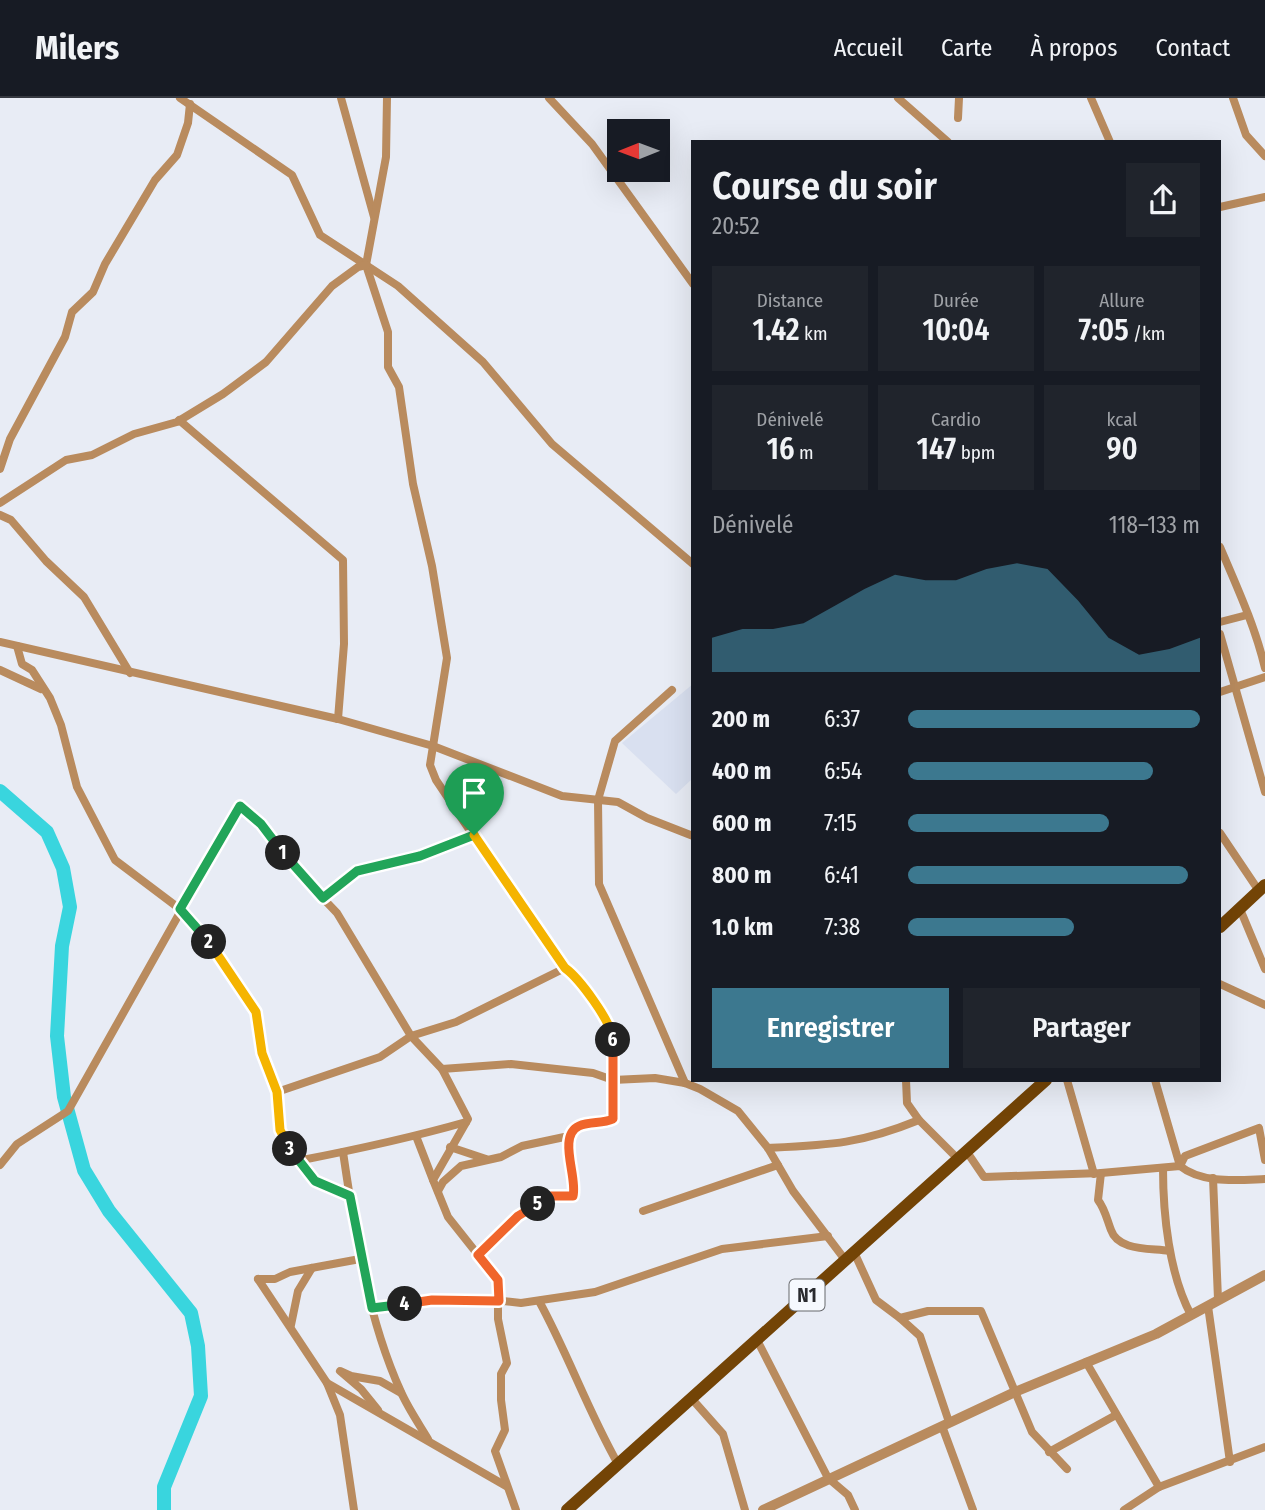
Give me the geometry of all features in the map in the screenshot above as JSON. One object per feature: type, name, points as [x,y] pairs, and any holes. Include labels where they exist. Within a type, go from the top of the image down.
[{"type":"main road","points":[[1221,926],[1262,888]]},
{"type":"main road","name":"N1","points":[[567,1510],[1044,1082]]},
{"type":"street","points":[[180,98],[292,175],[320,235],[398,286],[473,354],[552,444],[691,562]]},
{"type":"street","points":[[341,98],[374,220]]},
{"type":"street","points":[[387,98],[386,157],[366,265],[388,332],[388,366],[399,387],[413,484],[432,566],[447,658],[433,746],[429,755],[432,772],[565,968],[577,977],[612,1032],[613,1119],[579,1126],[569,1136],[522,1146],[488,1160],[461,1166],[443,1182],[438,1191]]},
{"type":"street","points":[[549,98],[592,144],[691,281]]},
{"type":"street","points":[[898,98],[946,140]]},
{"type":"street","points":[[958,118],[959,98]]},
{"type":"street","points":[[1091,98],[1109,140]]},
{"type":"street","points":[[1233,98],[1246,135],[1265,156]]},
{"type":"street","points":[[0,469],[10,439],[65,337],[72,312],[93,292],[106,264],[155,180],[177,155],[188,123],[190,104]]},
{"type":"street","points":[[1221,207],[1265,197]]},
{"type":"street","points":[[0,503],[26,489],[42,474],[66,460],[92,455],[134,435],[179,420],[266,362],[332,286],[358,267],[366,265]]},
{"type":"street","points":[[179,420],[343,560],[344,644],[338,719]]},
{"type":"street","points":[[0,515],[11,520],[46,561],[84,597],[130,673]]},
{"type":"street","points":[[1221,550],[1247,615],[1256,630],[1265,668]]},
{"type":"street","points":[[1221,575],[1229,572]]},
{"type":"street","points":[[1221,622],[1247,615]]},
{"type":"street","points":[[1221,637],[1265,792]]},
{"type":"street","points":[[0,642],[338,719],[433,746],[562,796],[618,802],[647,818],[691,835]]},
{"type":"street","points":[[17,646],[22,664],[32,670],[43,691],[50,698],[61,725],[77,787],[115,860],[180,909],[204,934],[256,1012],[262,1053],[277,1092],[280,1130],[297,1161],[315,1181],[350,1196]]},
{"type":"street","points":[[0,670],[43,691]]},
{"type":"street","points":[[1221,691],[1265,677]]},
{"type":"street","points":[[672,690],[615,741],[598,800],[600,884],[685,1083]]},
{"type":"street","points":[[0,1165],[17,1144],[68,1111],[240,806],[261,824],[337,914],[411,1036],[442,1069],[467,1122]]},
{"type":"street","points":[[1221,834],[1262,888]]},
{"type":"street","points":[[323,898],[357,871],[420,856],[474,835]]},
{"type":"street","points":[[1240,909],[1265,969]]},
{"type":"street","points":[[277,1092],[380,1057],[411,1036],[456,1022],[565,968]]},
{"type":"street","points":[[1221,984],[1265,1005]]},
{"type":"street","points":[[442,1069],[510,1063],[593,1073],[613,1080],[655,1079],[685,1083],[738,1111],[768,1148],[793,1191],[828,1236],[850,1256],[876,1300],[920,1336],[973,1510]]},
{"type":"street","points":[[906,1082],[906,1103],[919,1120],[984,1177],[1097,1173],[1180,1166]]},
{"type":"street","points":[[1068,1082],[1097,1173],[1098,1200],[1114,1239],[1120,1244],[1169,1251]]},
{"type":"street","points":[[1156,1082],[1180,1166],[1190,1174],[1213,1178],[1265,1179]]},
{"type":"street","points":[[768,1148],[842,1145],[876,1137],[919,1120]]},
{"type":"street","points":[[297,1161],[416,1136],[467,1122]]},
{"type":"street","points":[[433,1180],[467,1122]]},
{"type":"street","points":[[1180,1166],[1185,1156],[1262,1128],[1265,1160]]},
{"type":"street","points":[[416,1136],[448,1217],[498,1280],[498,1319],[507,1363],[501,1374],[505,1430],[495,1451],[516,1510]]},
{"type":"street","points":[[478,1255],[518,1216],[551,1196],[573,1196],[569,1136]]},
{"type":"street","points":[[450,1147],[488,1160]]},
{"type":"street","points":[[343,1152],[360,1259],[372,1308],[401,1393],[429,1442]]},
{"type":"street","points":[[643,1211],[778,1165]]},
{"type":"street","points":[[1163,1168],[1163,1210],[1169,1228],[1169,1251],[1181,1296],[1191,1315]]},
{"type":"street","points":[[1213,1178],[1218,1299]]},
{"type":"street","points":[[372,1308],[432,1300],[521,1304],[595,1292],[722,1249],[828,1236]]},
{"type":"street","points":[[354,1510],[340,1415],[327,1383],[258,1279],[275,1279],[290,1272],[360,1259]]},
{"type":"street","points":[[290,1325],[298,1291],[312,1268]]},
{"type":"street","points":[[763,1510],[1015,1392],[1156,1334],[1265,1275]]},
{"type":"street","points":[[539,1301],[564,1345],[571,1371],[618,1464]]},
{"type":"street","points":[[1208,1306],[1230,1462]]},
{"type":"street","points":[[900,1318],[928,1311],[981,1311],[1032,1432],[1067,1469]]},
{"type":"street","points":[[757,1340],[828,1478],[848,1495],[855,1510]]},
{"type":"street","points":[[1086,1362],[1159,1487]]},
{"type":"street","points":[[382,1415],[361,1389],[340,1371],[351,1376],[380,1381],[401,1393]]},
{"type":"street","points":[[327,1383],[506,1486]]},
{"type":"street","points":[[691,1399],[723,1434],[745,1510]]},
{"type":"street","points":[[1049,1451],[1116,1415]]},
{"type":"street","points":[[1124,1510],[1159,1487],[1265,1447]]},
{"type":"shaded area","points":[[691,686],[691,780],[676,794],[622,743]]},
{"type":"waterway","points":[[0,791],[47,832],[63,868],[70,907],[62,946],[57,1036],[64,1097],[84,1170],[109,1211],[191,1313],[198,1346],[201,1396],[164,1487],[164,1510]]},
{"type":"route","points":[[240,806],[261,824],[295,869],[323,898],[357,871],[420,856],[474,835],[521,907],[565,968],[577,977],[610,1026],[613,1037],[613,1119],[579,1126],[569,1136],[575,1189],[573,1196],[551,1196],[518,1216],[478,1255],[498,1280],[499,1301],[432,1300],[372,1308],[360,1259],[350,1196],[315,1181],[297,1161],[280,1130],[277,1092],[262,1053],[256,1012],[204,934],[180,909],[240,806]]}]
